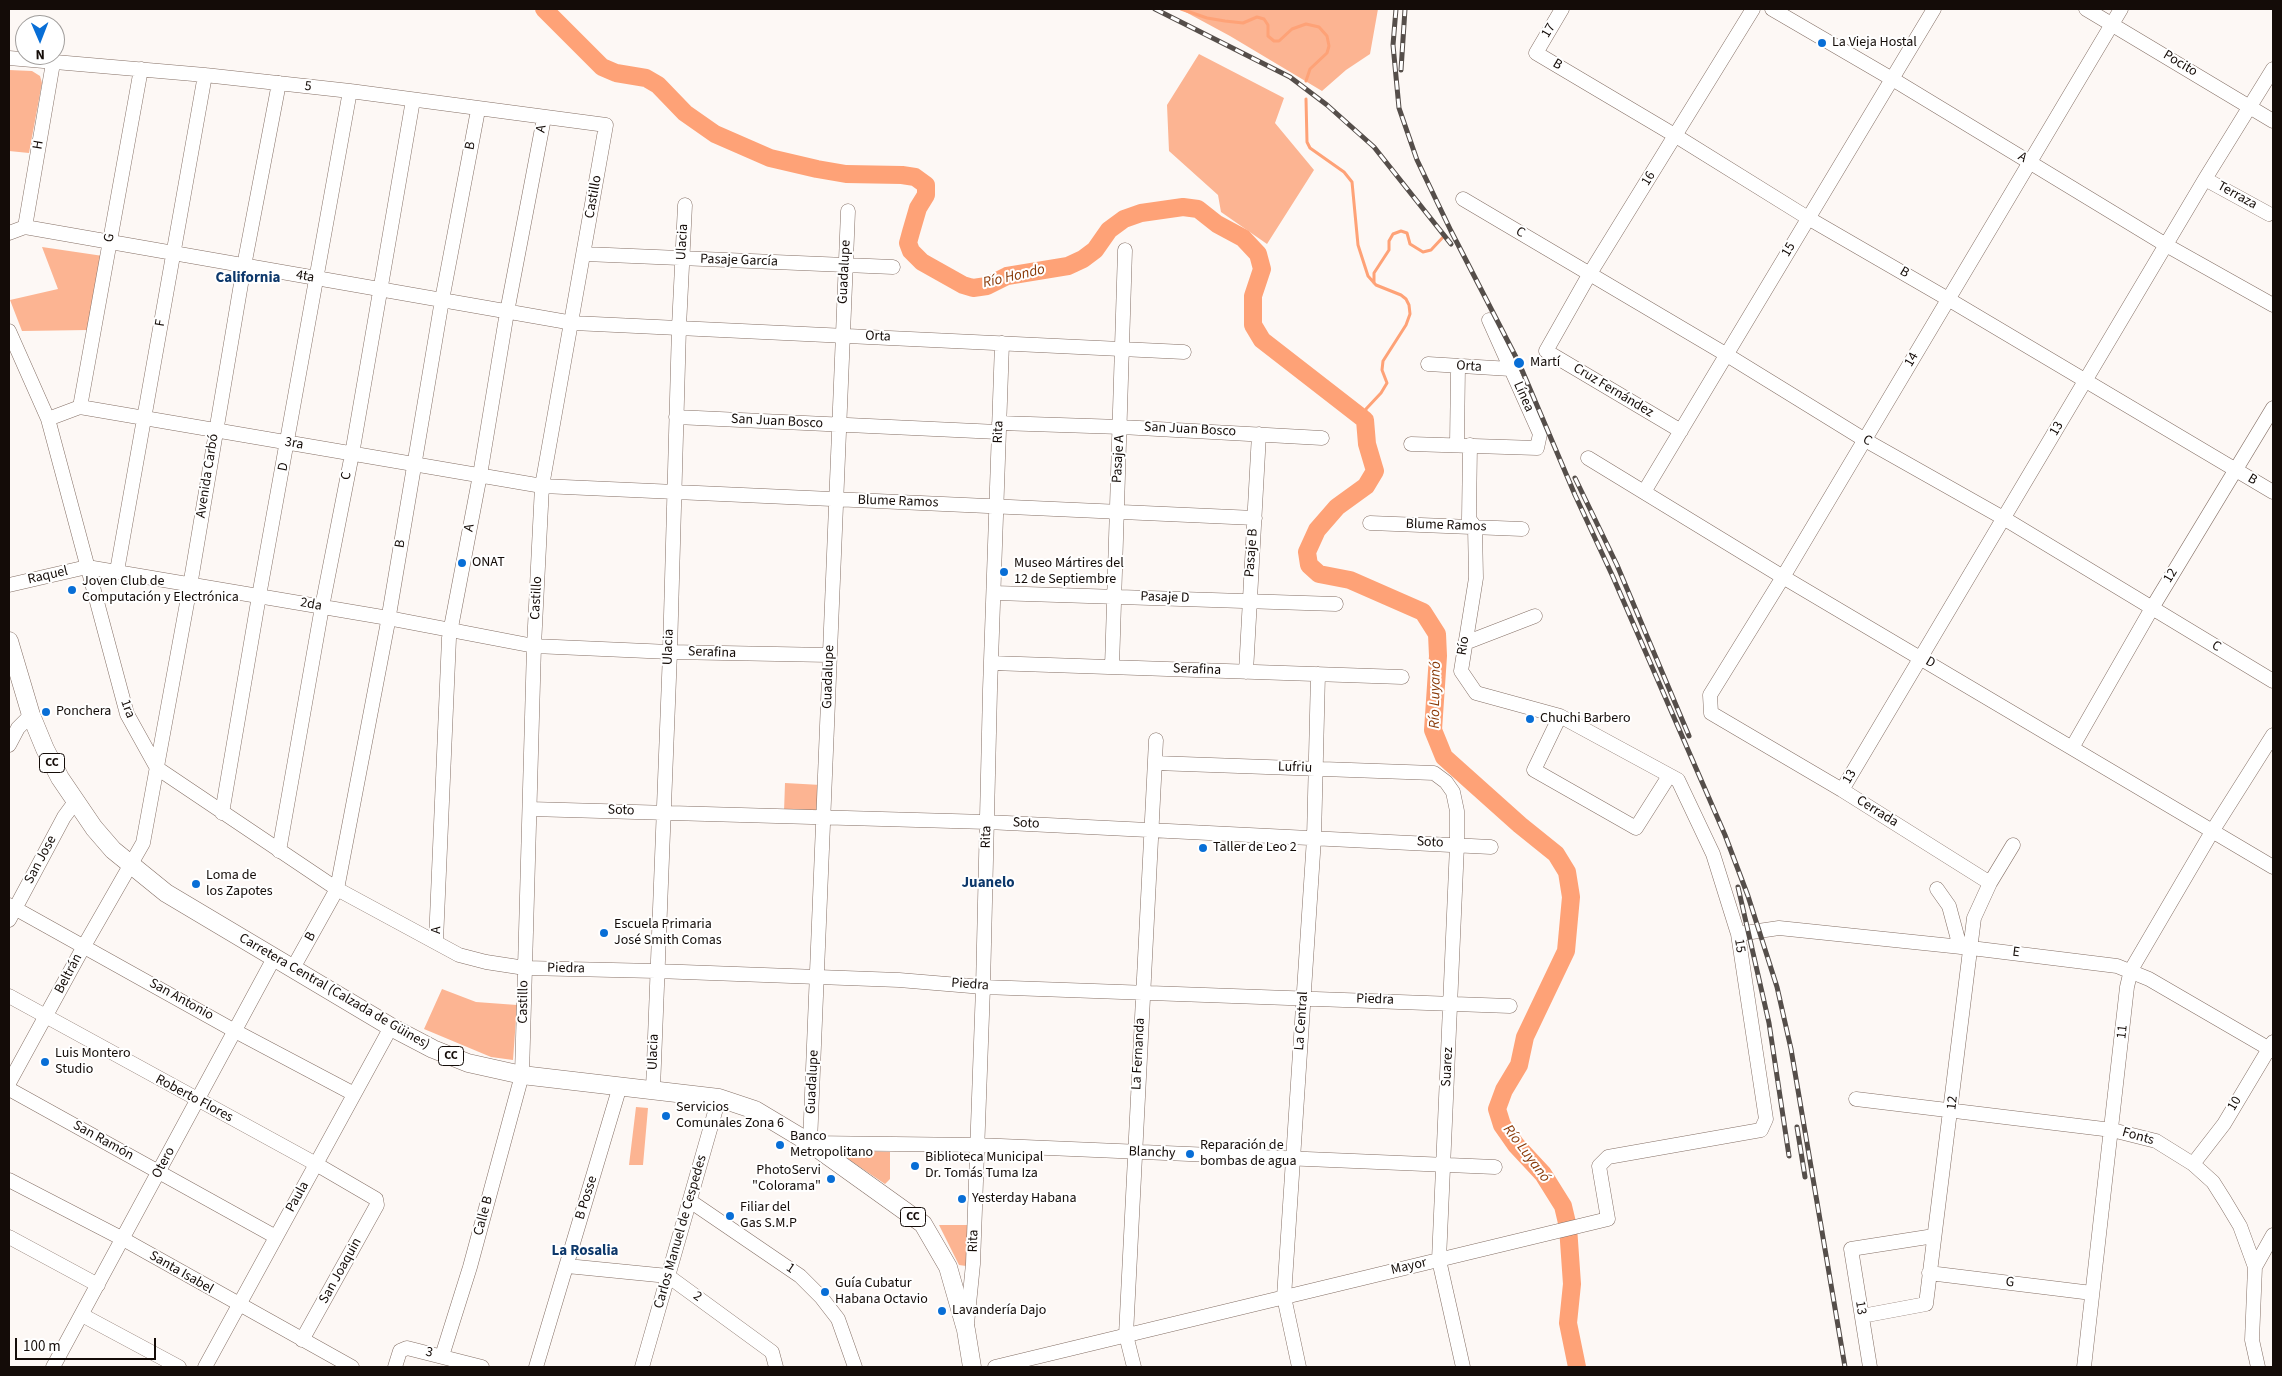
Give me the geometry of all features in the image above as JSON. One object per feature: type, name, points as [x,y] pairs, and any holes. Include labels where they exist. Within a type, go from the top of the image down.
[{"type":"main road","name":"Carretera Central (Calzada de Güines)","points":[[9,640],[31,715],[45,749],[75,802],[94,828],[130,865],[166,893],[391,1027],[432,1049],[468,1063],[522,1075],[719,1098],[755,1110],[810,1143],[923,1224],[948,1267],[966,1330],[972,1367]]},
{"type":"street","name":"17","points":[[1536,53],[1562,9]]},
{"type":"street","name":"16","points":[[1546,351],[1589,275],[1676,136],[1752,9]]},
{"type":"street","name":"A","points":[[1772,9],[1891,78],[2166,245],[2273,305]]},
{"type":"street","name":"15","points":[[1644,492],[1934,9]]},
{"type":"street","name":"Pocito","points":[[2086,9],[2273,121]]},
{"type":"street","name":"14","points":[[1711,713],[1710,695],[1783,577],[2121,9]]},
{"type":"street","name":"B","points":[[1536,53],[1676,136],[1808,218],[2273,492]]},
{"type":"street","name":"5","points":[[65,64],[205,75],[350,91],[606,126]]},
{"type":"street","name":"H","points":[[25,227],[53,65]]},
{"type":"street","name":"G","points":[[80,407],[141,69]]},
{"type":"street","name":"13","points":[[1842,790],[2005,519],[2206,178],[2273,69]]},
{"type":"street","name":"F","points":[[117,571],[205,75]]},
{"type":"street","name":"Avenida Carbó","points":[[130,865],[143,843],[190,585],[244,266],[279,84]]},
{"type":"street","name":"D","points":[[222,813],[350,91]]},
{"type":"street","name":"C","points":[[279,851],[322,607],[352,454],[413,100]]},
{"type":"street","name":"B","points":[[293,968],[337,889],[388,618],[442,300],[478,110]]},
{"type":"street","name":"A","points":[[436,941],[450,630],[480,475],[507,312],[544,118]]},
{"type":"street","name":"Castillo","points":[[522,1075],[534,646],[542,486],[573,323],[606,126]]},
{"type":"street","name":"Terraza","points":[[2206,178],[2269,214]]},
{"type":"street","name":"C","points":[[1463,199],[1727,355],[1865,440],[2005,519],[2273,681]]},
{"type":"street","name":"Ulacia","points":[[653,1089],[656,971],[670,652],[673,492],[685,205]]},
{"type":"street","name":"Guadalupe","points":[[810,1143],[848,211]]},
{"type":"street","points":[[9,233],[25,227]]},
{"type":"street","name":"4ta","points":[[25,227],[573,323]]},
{"type":"street","name":"Pasaje A","points":[[1112,667],[1116,511],[1121,427],[1125,250]]},
{"type":"street","name":"Pasaje García","points":[[585,254],[893,268]]},
{"type":"street","name":"Línea","points":[[1463,445],[1537,448],[1540,434],[1489,320]]},
{"type":"street","name":"Orta","points":[[573,323],[1184,352]]},
{"type":"street","name":"1ra","points":[[9,332],[48,419],[127,714],[157,768],[337,889],[436,941]]},
{"type":"street","name":"Rita","points":[[966,1330],[973,1264],[1002,343]]},
{"type":"street","name":"Cruz Fernández","points":[[1546,351],[1681,432]]},
{"type":"street","name":"Orta","points":[[1428,364],[1511,369]]},
{"type":"street","name":"Río","points":[[1458,366],[1469,519],[1475,528],[1476,578],[1460,671],[1476,693],[1560,716],[1669,776]]},
{"type":"street","points":[[48,419],[80,407]]},
{"type":"street","name":"3ra","points":[[80,407],[542,486]]},
{"type":"street","name":"12","points":[[2073,746],[2152,608],[2273,408]]},
{"type":"street","name":"San Juan Bosco","points":[[676,417],[838,425],[1121,427],[1322,438]]},
{"type":"street","name":"Pasaje B","points":[[1246,672],[1259,434]]},
{"type":"street","points":[[1411,444],[1463,445]]},
{"type":"street","name":"D","points":[[1588,458],[1783,577],[2073,746],[2273,866]]},
{"type":"street","name":"Blume Ramos","points":[[542,486],[1255,518]]},
{"type":"street","name":"Blume Ramos","points":[[1370,523],[1522,529]]},
{"type":"street","name":"2da","points":[[87,567],[388,618],[534,646]]},
{"type":"street","name":"Raquel","points":[[9,585],[87,567]]},
{"type":"street","name":"Pasaje D","points":[[994,593],[1336,604]]},
{"type":"street","points":[[1464,643],[1535,616]]},
{"type":"street","name":"Serafina","points":[[534,646],[670,652],[829,655]]},
{"type":"street","name":"Serafina","points":[[991,663],[1402,677]]},
{"type":"street","name":"La Central","points":[[1299,1367],[1284,1297],[1314,838],[1318,674]]},
{"type":"street","name":"Cerrada","points":[[1711,713],[1842,790],[1990,884]]},
{"type":"street","points":[[9,746],[18,728],[31,715]]},
{"type":"street","points":[[1560,716],[1534,770],[1636,828],[1669,776]]},
{"type":"street","name":"11","points":[[2084,1367],[2127,987],[2131,970],[2213,830],[2273,735]]},
{"type":"street","name":"La Fernanda","points":[[1134,1367],[1126,1335],[1156,740]]},
{"type":"street","name":"Lufriu","points":[[1155,763],[1434,773]]},
{"type":"street","name":"Suarez","points":[[1434,773],[1446,782],[1453,792],[1457,811],[1451,1003],[1439,1260],[1463,1367]]},
{"type":"street","name":"15","points":[[1669,776],[1678,780],[1713,854],[1738,934],[1766,1119],[1761,1130]]},
{"type":"street","name":"San Jose","points":[[11,911],[64,817],[75,802]]},
{"type":"street","name":"Soto","points":[[530,809],[987,822],[1491,846]]},
{"type":"street","name":"12","points":[[1862,1316],[1926,1304],[1952,1111],[1965,947],[1974,918],[1990,884],[2012,845]]},
{"type":"street","name":"Beltrán","points":[[9,1083],[130,865]]},
{"type":"street","points":[[1937,889],[1949,906],[1965,947]]},
{"type":"street","name":"San Antonio","points":[[11,911],[84,946],[235,1031],[354,1094]]},
{"type":"street","name":"E","points":[[1738,934],[1779,928],[1965,947],[2117,966],[2131,970],[2272,1047]]},
{"type":"street","name":"Piedra","points":[[436,941],[459,955],[486,962],[525,968],[899,980],[983,987],[1510,1006]]},
{"type":"street","name":"Otero","points":[[53,1367],[274,958]]},
{"type":"street","name":"Roberto Flores","points":[[9,996],[197,1101],[316,1164],[378,1202]]},
{"type":"street","name":"Paula","points":[[205,1367],[391,1027]]},
{"type":"street","name":"10","points":[[2193,1164],[2224,1124],[2272,1047]]},
{"type":"street","name":"Calle B","points":[[442,1356],[470,1267],[522,1075]]},
{"type":"street","name":"B Posse","points":[[536,1367],[620,1086]]},
{"type":"street","name":"San Ramón","points":[[9,1089],[276,1237]]},
{"type":"street","name":"Carlos Manuel de Cespedes","points":[[642,1367],[719,1098]]},
{"type":"street","name":"Fonts","points":[[1856,1099],[2112,1130],[2156,1141],[2193,1164],[2213,1182],[2226,1201],[2240,1226],[2255,1267],[2252,1340],[2258,1367]]},
{"type":"street","name":"Mayor","points":[[995,1367],[1608,1219],[1599,1166],[1608,1157],[1761,1130]]},
{"type":"street","name":"Blanchy","points":[[810,1143],[977,1145],[1494,1167]]},
{"type":"street","name":"Santa Isabel","points":[[9,1180],[122,1239],[238,1306],[352,1367]]},
{"type":"street","name":"1","points":[[690,1201],[800,1276],[821,1297],[838,1319],[855,1367]]},
{"type":"street","name":"San Joaquin","points":[[302,1340],[378,1202]]},
{"type":"street","points":[[2255,1267],[2273,1235]]},
{"type":"street","name":"13","points":[[1870,1367],[1851,1249],[1934,1236]]},
{"type":"street","points":[[9,1237],[98,1285]]},
{"type":"street","points":[[566,1266],[668,1276]]},
{"type":"street","name":"G","points":[[1929,1273],[2092,1293]]},
{"type":"street","name":"2","points":[[668,1276],[772,1352],[776,1367]]},
{"type":"street","points":[[82,1315],[179,1367]]},
{"type":"street","name":"3","points":[[395,1367],[400,1351],[404,1348],[482,1367]]},
{"type":"shaded area","points":[[1180,9],[1378,9],[1370,54],[1346,70],[1322,91],[1230,36]]},
{"type":"shaded area","points":[[1199,54],[1284,98],[1275,123],[1314,170],[1267,244],[1221,212],[1218,195],[1169,151],[1167,105]]},
{"type":"shaded area","points":[[9,70],[32,71],[40,76],[42,83],[29,153],[9,151]]},
{"type":"shaded area","points":[[42,247],[103,256],[88,330],[22,331],[10,300],[58,289]]},
{"type":"shaded area","points":[[785,783],[821,785],[820,814],[784,812]]},
{"type":"shaded area","points":[[442,989],[476,1002],[517,1005],[513,1060],[491,1057],[424,1029]]},
{"type":"shaded area","points":[[636,1107],[648,1108],[643,1165],[629,1165]]},
{"type":"shaded area","points":[[848,1150],[890,1152],[890,1179],[885,1184],[848,1159]]},
{"type":"shaded area","points":[[939,1225],[971,1225],[970,1262],[966,1266],[959,1265]]},
{"type":"waterway","name":"Río Luyanó","points":[[544,9],[602,67],[616,73],[646,78],[658,85],[685,113],[715,134],[770,158],[817,169],[846,174],[915,177],[926,185],[926,195],[918,208],[908,243],[911,251],[922,262],[963,285],[973,288],[987,286],[1007,276],[1068,266],[1083,259],[1095,250],[1109,230],[1124,219],[1141,213],[1183,207],[1198,209],[1217,224],[1243,238],[1258,254],[1262,269],[1253,296],[1253,325],[1262,340],[1365,420],[1367,444],[1375,471],[1366,486],[1337,507],[1317,530],[1307,552],[1309,565],[1319,574],[1350,580],[1423,612],[1437,634],[1438,656],[1433,730],[1444,757],[1520,825],[1556,854],[1567,872],[1571,897],[1566,951],[1525,1037],[1519,1065],[1504,1090],[1497,1109],[1502,1125],[1516,1145],[1543,1174],[1563,1206],[1568,1227],[1572,1284],[1568,1323],[1577,1367]]},
{"type":"waterway","name":"Río Luyanó","points":[[1181,9],[1207,18],[1225,21],[1243,23],[1257,17],[1264,19],[1268,25],[1268,36],[1274,41],[1279,41],[1292,29],[1306,24],[1319,27],[1327,36],[1329,46],[1327,53],[1310,69],[1306,81]]},
{"type":"waterway","name":"Río Luyanó","points":[[1306,99],[1307,142],[1310,148],[1344,172],[1352,182],[1358,245],[1368,276],[1376,285],[1401,295],[1409,305],[1410,314],[1406,325],[1383,361],[1382,370],[1387,383],[1381,393],[1366,409],[1365,420]]},
{"type":"waterway","points":[[1374,283],[1374,273],[1389,250],[1389,241],[1393,234],[1401,231],[1407,233],[1410,244],[1423,252],[1431,250],[1445,235]]},
{"type":"railway","points":[[1155,9],[1290,77],[1327,105],[1374,147],[1451,244]]},
{"type":"railway","points":[[1396,9],[1393,45],[1399,108],[1417,160],[1519,363],[1725,835],[1748,896],[1777,987],[1791,1049],[1845,1367]]},
{"type":"railway","points":[[1401,70],[1405,9]]},
{"type":"railway","points":[[1575,478],[1617,565],[1689,736]]},
{"type":"railway","points":[[1738,887],[1769,1023],[1789,1156]]},
{"type":"railway","points":[[1797,1127],[1805,1177]]},
{"type":"place","name":"La Vieja Hostal","points":[[1822,43]]},
{"type":"place","name":"Martí","points":[[1519,363]]},
{"type":"place","name":"ONAT","points":[[462,563]]},
{"type":"place","name":"Museo Mártires del 12 de Septiembre","points":[[1004,572]]},
{"type":"place","name":"Joven Club de Computación y Electrónica","points":[[72,590]]},
{"type":"place","name":"Ponchera","points":[[46,712]]},
{"type":"place","name":"Chuchi Barbero","points":[[1530,719]]},
{"type":"place","name":"Taller de Leo 2","points":[[1203,848]]},
{"type":"place","name":"Loma de los Zapotes","points":[[196,884]]},
{"type":"place","name":"Escuela Primaria José Smith Comas","points":[[604,933]]},
{"type":"place","name":"Luis Montero Studio","points":[[45,1062]]},
{"type":"place","name":"Servicios Comunales Zona 6","points":[[666,1116]]},
{"type":"place","name":"Banco Metropolitano","points":[[780,1145]]},
{"type":"place","name":"Reparación de bombas de agua","points":[[1190,1154]]},
{"type":"place","name":"Biblioteca Municipal Dr. Tomás Tuma Iza","points":[[915,1166]]},
{"type":"place","name":"PhotoServi \"Colorama\"","points":[[831,1179]]},
{"type":"place","name":"Yesterday Habana","points":[[962,1199]]},
{"type":"place","name":"Filiar del Gas S.M.P","points":[[730,1216]]},
{"type":"place","name":"Guía Cubatur Habana Octavio","points":[[825,1292]]},
{"type":"place","name":"Lavandería Dajo","points":[[942,1311]]},
{"type":"district","name":"California","points":[[248,279]]},
{"type":"district","name":"Juanelo","points":[[988,884]]},
{"type":"district","name":"La Rosalia","points":[[585,1252]]},
{"type":"water label","name":"Río Hondo","points":[[1014,277]]}]
